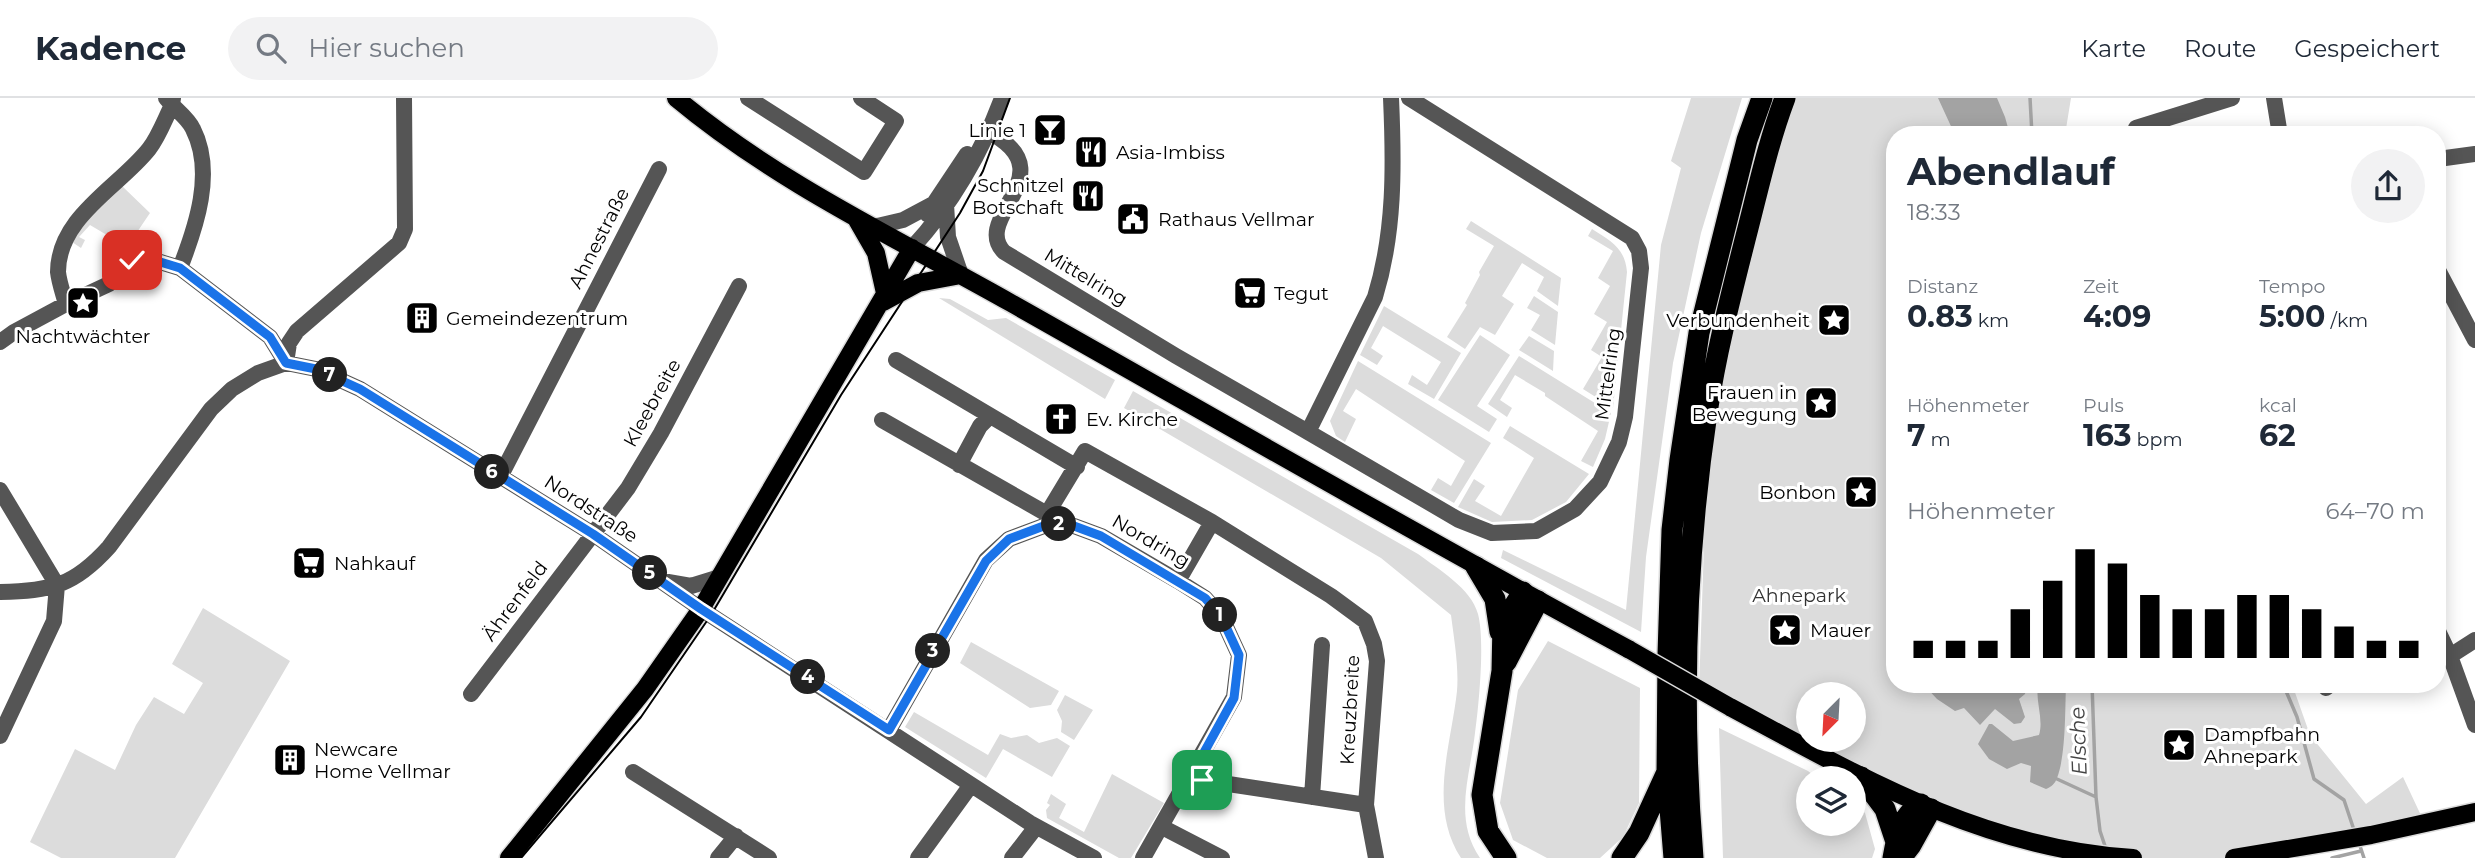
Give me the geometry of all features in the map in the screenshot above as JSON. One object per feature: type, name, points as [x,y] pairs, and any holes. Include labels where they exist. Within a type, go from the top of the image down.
[{"type":"highway","points":[[1674,858],[1667,772],[1668,654],[1672,530],[1680,460],[1699,333],[1748,140],[1762,98]]},
{"type":"highway","points":[[1693,858],[1686,709],[1690,568],[1696,498],[1707,410],[1722,327],[1773,130],[1785,98]]},
{"type":"highway","points":[[1476,567],[1495,599],[1502,647]]},
{"type":"highway","points":[[1506,858],[1488,831],[1482,795],[1502,671],[1503,623],[1530,597]]},
{"type":"highway","points":[[1502,671],[1530,597]]},
{"type":"highway","points":[[1622,858],[1639,833],[1667,772]]},
{"type":"highway","points":[[1866,784],[1885,809],[1896,853]]},
{"type":"highway","points":[[1896,853],[1905,817],[1926,806]]},
{"type":"main road","points":[[676,98],[733,144],[855,217],[1476,567],[1840,766]]},
{"type":"main road","points":[[855,217],[876,253],[883,273],[882,299]]},
{"type":"main road","points":[[509,858],[645,689],[701,609],[912,248]]},
{"type":"main road","points":[[882,299],[918,283],[961,275]]},
{"type":"main road","points":[[1866,779],[2001,835],[2066,851],[2133,858]]},
{"type":"main road","points":[[2234,858],[2470,816]]},
{"type":"street","points":[[286,363],[289,344],[297,331],[399,243],[405,229],[404,98]]},
{"type":"street","points":[[748,98],[864,172],[896,121],[861,98]]},
{"type":"street","points":[[912,248],[940,204],[978,153],[1002,98]]},
{"type":"street","points":[[1308,432],[1375,297],[1380,280],[1392,205],[1391,98]]},
{"type":"street","name":"Mittelring","points":[[987,131],[1008,143],[1017,153],[1021,168],[1018,183],[995,233],[996,245],[1004,252],[1176,356],[1459,520],[1492,533],[1536,531],[1575,509],[1600,482],[1619,442],[1625,417],[1641,268],[1639,250],[1632,238],[1409,98]]},
{"type":"street","points":[[2142,126],[2232,98]]},
{"type":"street","points":[[2274,98],[2279,126]]},
{"type":"street","points":[[66,304],[58,275],[59,257],[65,239],[89,208],[151,147],[170,100],[192,127],[202,166],[201,199],[180,268]]},
{"type":"street","points":[[2446,158],[2475,154]]},
{"type":"street","name":"Ahnestraße","points":[[500,477],[659,169]]},
{"type":"street","points":[[873,227],[903,220],[940,204]]},
{"type":"street","points":[[940,204],[961,275]]},
{"type":"street","points":[[0,342],[13,332],[109,284],[132,260],[157,261],[180,268],[270,337],[286,363]]},
{"type":"street","points":[[2446,285],[2475,340]]},
{"type":"street","name":"Kleebreite","points":[[593,534],[628,488],[661,433],[739,286]]},
{"type":"street","points":[[882,420],[1048,519],[1077,467],[895,360]]},
{"type":"street","points":[[0,592],[37,590],[53,579],[77,578],[94,565],[197,427],[232,388],[258,373],[286,363]]},
{"type":"street","name":"Nordstraße","points":[[286,363],[316,369],[360,389],[593,534],[701,609],[1036,827],[1094,858]]},
{"type":"street","points":[[959,465],[980,426],[989,417]]},
{"type":"street","name":"Kreuzbreite","points":[[1077,467],[1085,451],[1212,522],[1311,583],[1365,621],[1377,661],[1366,805],[1376,858]]},
{"type":"street","points":[[0,490],[53,579],[54,621],[0,736]]},
{"type":"street","name":"Nordring","points":[[889,730],[986,561],[1009,539],[1048,519],[1101,536],[1205,598],[1221,616],[1239,655],[1234,698],[1143,858]]},
{"type":"street","points":[[1178,581],[1212,522]]},
{"type":"street","name":"Ährenfeld","points":[[471,694],[593,534]]},
{"type":"street","points":[[662,581],[691,586],[720,577]]},
{"type":"street","points":[[2450,656],[2475,640]]},
{"type":"street","points":[[1312,797],[1322,645]]},
{"type":"street","points":[[2446,648],[2475,725]]},
{"type":"street","points":[[633,772],[769,858]]},
{"type":"street","points":[[1191,776],[1202,780],[1366,805]]},
{"type":"street","points":[[918,858],[971,785]]},
{"type":"street","points":[[1012,858],[1036,827]]},
{"type":"street","points":[[1162,827],[1222,858]]},
{"type":"street","points":[[718,858],[736,836]]},
{"type":"green space","points":[[1691,98],[1742,98],[1701,233],[1673,363],[1646,557],[1641,632],[1501,558],[1503,550],[1626,610],[1661,245],[1681,168],[1671,161]]},
{"type":"green space","name":"Ahnepark","points":[[1794,98],[2071,98],[2066,126],[1886,126],[1886,693],[2295,693],[2310,735],[2366,804],[2403,777],[2425,824],[2234,858],[2065,858],[2065,851],[2001,835],[1866,770],[1866,766],[1858,766],[1829,752],[1866,752],[1866,682],[1796,682],[1796,736],[1699,689],[1705,516],[1719,397],[1749,258],[1782,130]]},
{"type":"green space","points":[[122,186],[150,213],[127,247],[90,225],[79,237],[85,240],[81,248],[69,240],[93,210]]},
{"type":"green space","points":[[1471,221],[1561,278],[1558,306],[1537,291],[1544,277],[1522,263],[1502,296],[1514,304],[1495,335],[1480,327],[1465,349],[1447,337],[1467,305],[1465,303],[1480,275],[1479,272],[1494,246],[1466,229]]},
{"type":"green space","points":[[1592,229],[1620,251],[1627,272],[1613,408],[1583,389],[1602,357],[1591,350],[1607,322],[1594,314],[1610,286],[1598,278],[1613,251],[1588,236]]},
{"type":"green space","points":[[1534,296],[1558,312],[1555,345],[1531,330],[1540,315],[1527,308]]},
{"type":"green space","points":[[939,298],[950,299],[988,320],[1006,318],[1115,380],[1105,399]]},
{"type":"green space","points":[[1384,306],[1461,353],[1434,399],[1408,384],[1412,375],[1427,385],[1441,362],[1383,326],[1371,348],[1383,356],[1377,365],[1360,355]]},
{"type":"green space","points":[[1480,335],[1510,355],[1477,406],[1497,419],[1489,432],[1438,400]]},
{"type":"green space","points":[[1529,336],[1554,351],[1553,371],[1519,350]]},
{"type":"green space","points":[[1519,356],[1611,413],[1605,439],[1593,467],[1581,461],[1598,431],[1515,375],[1500,400],[1512,408],[1507,417],[1488,404]]},
{"type":"green space","points":[[1358,361],[1491,443],[1454,503],[1431,490],[1438,478],[1451,486],[1465,461],[1356,389],[1343,411],[1356,419],[1345,442],[1336,436],[1330,421]]},
{"type":"green space","points":[[1133,391],[1418,554],[1453,580],[1468,596],[1478,614],[1481,656],[1478,706],[1465,812],[1467,828],[1480,858],[1461,858],[1451,838],[1446,818],[1444,776],[1457,691],[1451,615],[1381,558],[1124,408]]},
{"type":"green space","points":[[1510,426],[1589,474],[1566,502],[1532,520],[1492,522],[1458,507],[1474,479],[1485,486],[1475,501],[1501,516],[1534,458],[1503,438]]},
{"type":"green space","points":[[203,608],[290,661],[175,858],[61,858],[30,842],[75,749],[115,770],[136,725],[154,697],[184,714],[203,683],[172,664]]},
{"type":"green space","points":[[1548,641],[1640,688],[1639,803],[1623,837],[1600,858],[1547,858],[1513,840],[1500,803],[1518,690]]},
{"type":"green space","points":[[971,642],[1059,691],[1051,705],[1030,708],[960,663]]},
{"type":"green space","points":[[1065,695],[1093,710],[1074,740],[1061,732],[1062,721],[1057,710]]},
{"type":"green space","points":[[914,712],[988,755],[1000,734],[1011,738],[1027,735],[1039,743],[1057,738],[1070,746],[1052,777],[1003,749],[986,778],[905,727]]},
{"type":"green space","points":[[1719,728],[1798,766],[1796,836],[1866,836],[1866,817],[1875,849],[1872,858],[1723,858]]},
{"type":"green space","points":[[1112,774],[1164,803],[1131,858],[1119,858],[1047,818],[1046,810],[1050,805],[1047,803],[1051,794],[1066,804],[1059,818],[1084,832]]},
{"type":"shaded area","points":[[1938,98],[1997,98],[2008,126],[1951,126]]},
{"type":"shaded area","points":[[1931,693],[2025,693],[2019,699],[2025,717],[2021,723],[2014,724],[1995,709],[1980,725],[1964,708],[1955,711]]},
{"type":"shaded area","points":[[2038,693],[2066,693],[2060,768],[2053,785],[2046,789],[2030,782],[2031,766],[2021,763],[2007,769],[1989,759],[1978,744],[1989,724],[2013,741],[2039,735],[2041,723]]},
{"type":"waterway","points":[[2030,98],[2032,126]]},
{"type":"waterway","name":"Elsche","points":[[2092,693],[2096,797]]},
{"type":"waterway","points":[[2287,693],[2297,717],[2314,779],[2344,800],[2355,833]]},
{"type":"waterway","name":"Elsche","points":[[2057,779],[2096,797],[2100,831],[2106,849]]},
{"type":"waterway","name":"Elsche","points":[[2359,843],[2364,858]]},
{"type":"waterway","name":"Elsche","points":[[2332,858],[2361,851]]},
{"type":"tram line","points":[[521,858],[641,717],[711,615],[841,395],[960,213],[983,171],[1010,98]]},
{"type":"place","name":"Linie 1","points":[[1050,130]]},
{"type":"place","name":"Asia-Imbiss","points":[[1091,152]]},
{"type":"place","name":"Schnitzel Botschaft","points":[[1088,196]]},
{"type":"place","name":"Rathaus Vellmar","points":[[1133,219]]},
{"type":"place","name":"Tegut","points":[[1250,293]]},
{"type":"place","name":"Nachtwächter","points":[[83,303]]},
{"type":"place","name":"Gemeindezentrum","points":[[422,318]]},
{"type":"place","name":"Verbundenheit","points":[[1834,320]]},
{"type":"place","name":"Frauen in Bewegung","points":[[1821,403]]},
{"type":"place","name":"Ev. Kirche","points":[[1061,419]]},
{"type":"place","name":"Bonbon","points":[[1861,492]]},
{"type":"place","name":"Nahkauf","points":[[309,563]]},
{"type":"place","name":"Mauer","points":[[1785,630]]},
{"type":"place","name":"Dampfbahn Ahnepark","points":[[2179,745]]},
{"type":"place","name":"Newcare Home Vellmar","points":[[290,760]]},
{"type":"route","points":[[132,260],[157,261],[180,268],[270,337],[286,363],[316,369],[360,389],[593,534],[701,609],[889,730],[986,561],[1009,539],[1056,523],[1074,526],[1101,536],[1205,598],[1221,616],[1239,655],[1234,698],[1191,776],[1202,780]]}]
